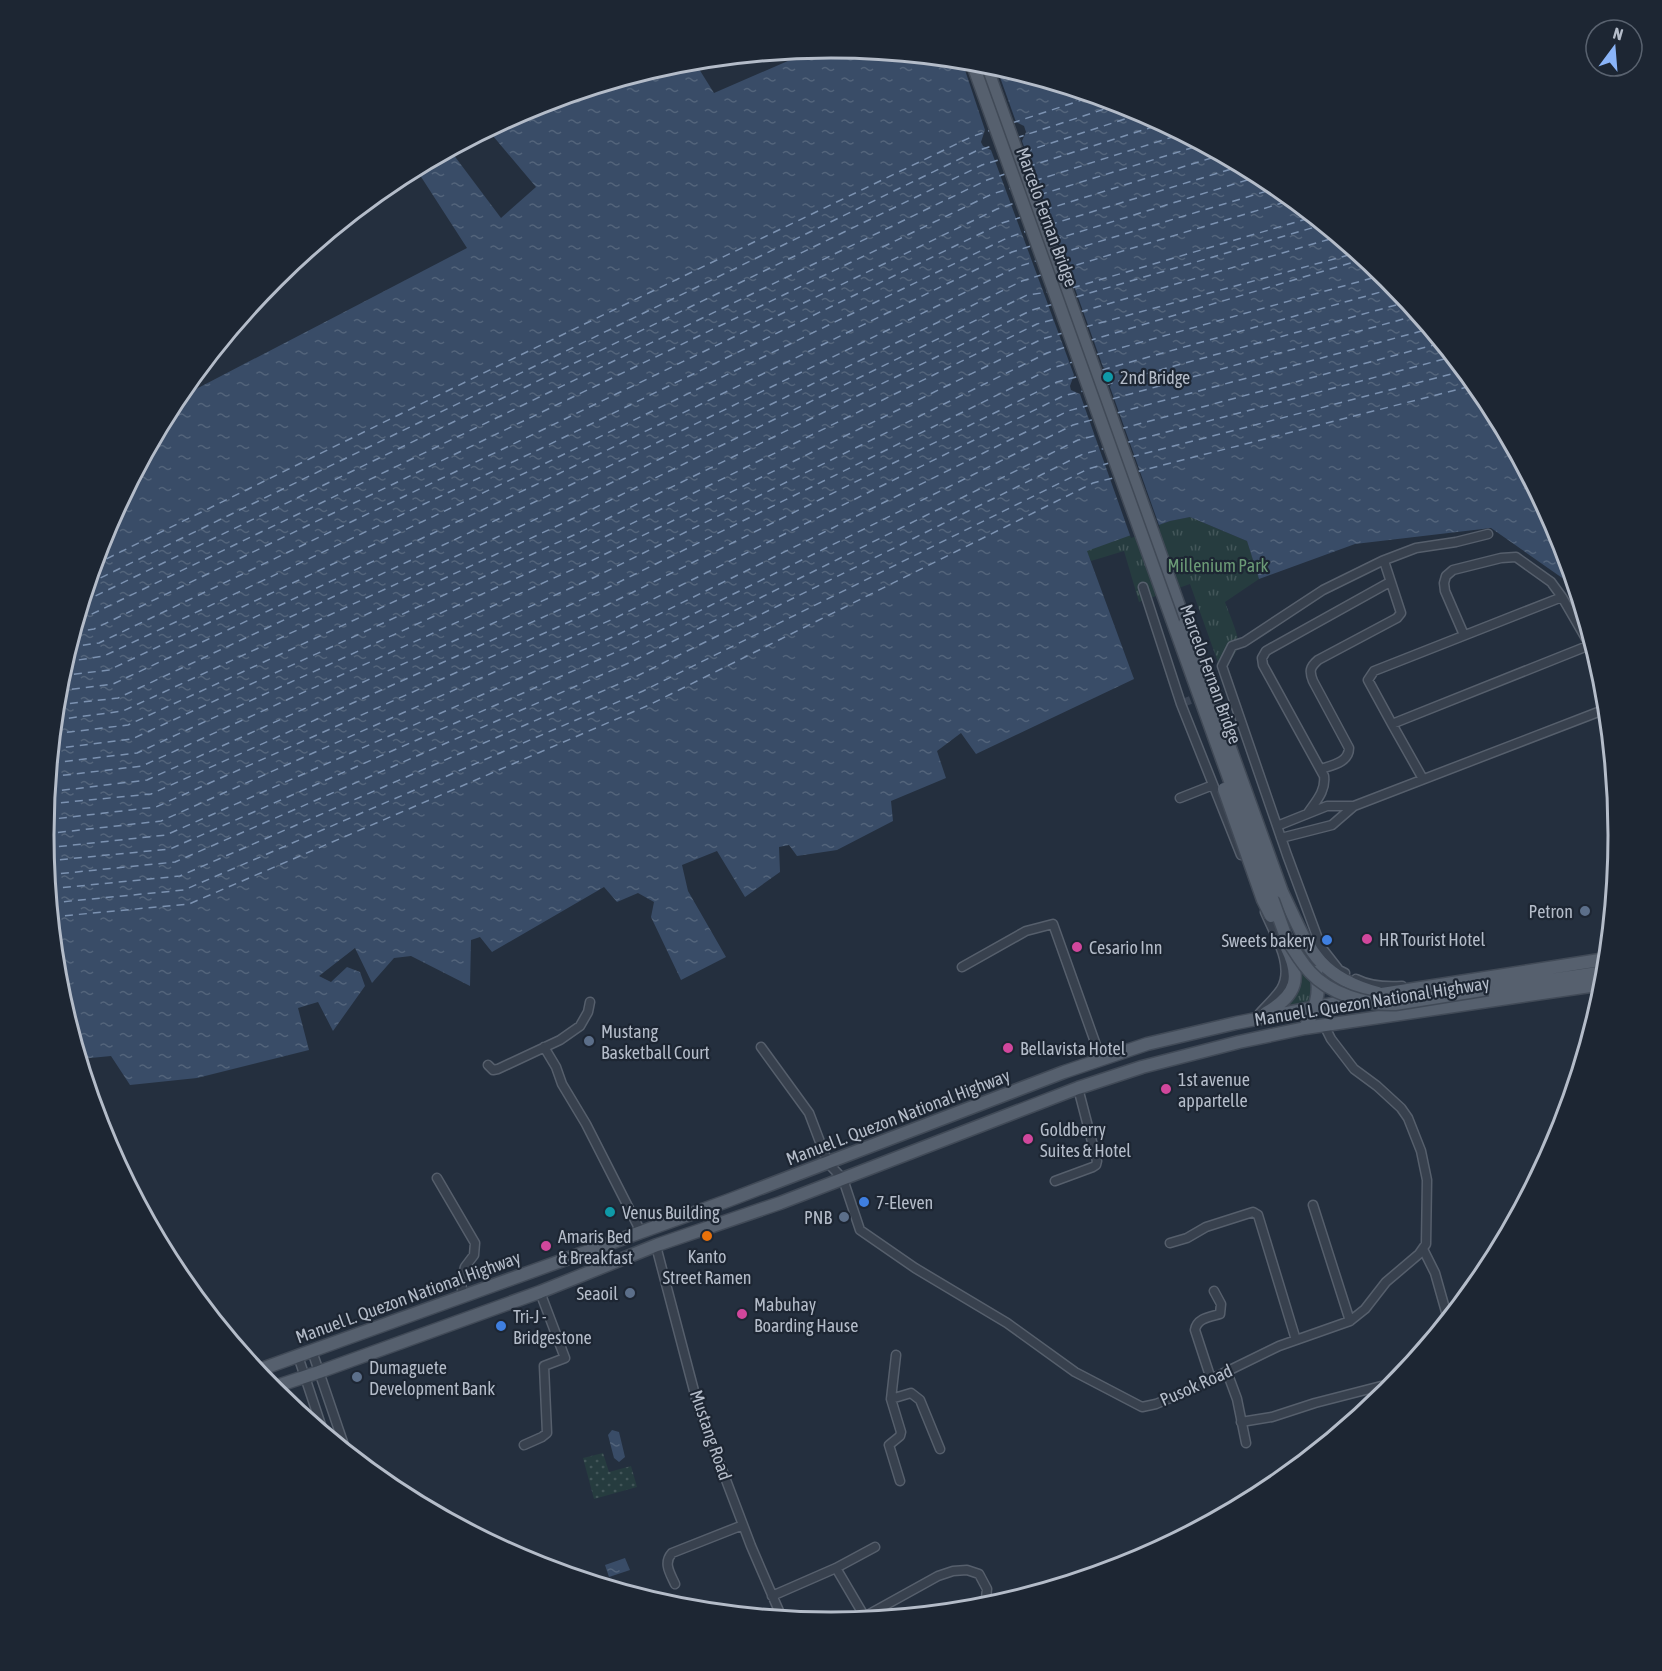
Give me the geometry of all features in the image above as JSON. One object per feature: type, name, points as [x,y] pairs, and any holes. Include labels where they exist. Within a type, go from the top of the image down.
[{"type":"main road","name":"Marcelo Fernan Bridge","points":[[976,72],[1286,937],[1310,972],[1320,981],[1344,994],[1381,1004],[1395,1004],[1595,973]]},
{"type":"main road","name":"Marcelo Fernan Bridge","points":[[989,74],[1282,892],[1308,945],[1323,965],[1333,974],[1358,987],[1382,994]]},
{"type":"main road","points":[[1175,627],[1180,668],[1263,900],[1293,959],[1295,970],[1293,987],[1289,996],[1281,1004],[1254,1019]]},
{"type":"main road","points":[[1305,1028],[1316,1007],[1318,989],[1317,974],[1308,945]]},
{"type":"main road","name":"Manuel L. Quezon National Highway","points":[[266,1368],[828,1163],[914,1128],[1101,1059],[1159,1041],[1254,1019],[1382,994],[1597,960]]},
{"type":"main road","name":"Manuel L. Quezon National Highway","points":[[282,1385],[540,1292],[656,1246],[780,1203],[1078,1088],[1165,1060],[1305,1028],[1593,986]]},
{"type":"main road","points":[[1159,1041],[1165,1060]]},
{"type":"street","points":[[1436,986],[1387,987],[1362,982],[1339,970],[1321,947],[1225,686],[1222,666],[1232,646],[1244,642],[1323,590],[1382,561],[1416,548],[1488,534]]},
{"type":"street","points":[[1464,634],[1445,591],[1446,576],[1453,570],[1501,558],[1516,557],[1551,582],[1580,628]]},
{"type":"street","points":[[1322,770],[1345,760],[1349,755],[1349,748],[1313,681],[1311,666],[1401,614],[1385,564]]},
{"type":"street","points":[[1308,813],[1321,795],[1325,784],[1324,776],[1263,665],[1262,658],[1266,651],[1390,582]]},
{"type":"street","points":[[1143,587],[1182,704],[1286,964],[1286,975],[1281,988],[1254,1019]]},
{"type":"street","points":[[1423,779],[1368,680],[1374,671],[1562,597]]},
{"type":"street","points":[[1392,724],[1585,647]]},
{"type":"street","points":[[1281,838],[1332,825],[1354,806],[1598,712]]},
{"type":"street","points":[[1180,798],[1214,785]]},
{"type":"street","points":[[1277,826],[1327,806],[1354,806]]},
{"type":"street","points":[[962,967],[1026,931],[1053,924],[1101,1059]]},
{"type":"street","points":[[488,1065],[493,1070],[498,1070],[560,1040],[580,1026],[588,1012],[590,1002]]},
{"type":"street","points":[[1324,1025],[1331,1039],[1354,1069],[1385,1093],[1401,1108],[1407,1118],[1421,1151],[1427,1180],[1426,1244],[1423,1249],[1435,1273],[1446,1311]]},
{"type":"street","points":[[544,1047],[641,1232]]},
{"type":"street","name":"Pusok Road","points":[[761,1047],[809,1113],[828,1163],[843,1179],[860,1230],[925,1274],[1007,1323],[1075,1372],[1142,1407],[1156,1404],[1279,1346],[1350,1321],[1365,1309],[1386,1282],[1423,1249]]},
{"type":"street","points":[[1055,1181],[1093,1167],[1097,1161],[1078,1088]]},
{"type":"street","points":[[437,1178],[475,1243],[474,1255],[465,1268],[461,1282],[463,1296]]},
{"type":"street","points":[[1313,1205],[1350,1321]]},
{"type":"street","points":[[1170,1243],[1186,1238],[1206,1227],[1253,1212],[1258,1215],[1296,1340]]},
{"type":"street","name":"Mustang Road","points":[[656,1246],[698,1406],[779,1611]]},
{"type":"street","points":[[1211,1379],[1195,1329],[1196,1324],[1201,1320],[1220,1314],[1221,1304],[1214,1291]]},
{"type":"street","points":[[524,1445],[547,1433],[544,1366],[565,1358],[540,1292]]},
{"type":"street","points":[[312,1351],[342,1439]]},
{"type":"street","points":[[896,1355],[891,1399],[901,1432],[900,1436],[890,1445],[900,1481]]},
{"type":"street","points":[[298,1356],[320,1421]]},
{"type":"street","points":[[1227,1372],[1246,1443]]},
{"type":"street","points":[[1241,1422],[1272,1417],[1378,1387]]},
{"type":"street","points":[[891,1399],[911,1393],[920,1400],[940,1449]]},
{"type":"street","points":[[675,1584],[667,1564],[668,1557],[672,1553],[743,1525]]},
{"type":"street","points":[[772,1596],[836,1568],[875,1547]]},
{"type":"street","points":[[836,1568],[861,1611]]},
{"type":"street","points":[[877,1611],[938,1576],[953,1571],[967,1570],[980,1574],[987,1588],[986,1597]]},
{"type":"green space","name":"Millenium Park","points":[[1190,517],[1247,541],[1259,579],[1225,602],[1238,644],[1233,657],[1220,668],[1190,584],[1139,602],[1124,551],[1091,561],[1086,550],[1170,521]]},
{"type":"green space","points":[[1302,973],[1312,983],[1314,998],[1309,1006],[1281,1011],[1295,997]]},
{"type":"green space","points":[[603,1453],[609,1472],[631,1466],[637,1487],[594,1499],[583,1458]]},
{"type":"water","points":[[831,58],[932,65],[983,73],[1081,100],[1175,139],[1220,163],[1263,189],[1343,251],[1415,323],[1447,362],[1504,447],[1528,492],[1565,580],[1491,528],[1355,544],[1259,579],[1247,541],[1190,517],[1170,521],[1087,551],[1134,679],[976,754],[961,733],[937,751],[946,778],[891,801],[893,821],[837,850],[797,856],[789,845],[779,847],[780,872],[745,897],[717,851],[682,865],[688,891],[726,957],[681,980],[651,917],[654,902],[638,893],[617,902],[604,887],[492,952],[480,937],[471,940],[470,986],[411,956],[394,958],[372,983],[355,948],[319,976],[331,982],[347,967],[360,972],[365,986],[333,1031],[318,1002],[298,1008],[309,1050],[197,1078],[130,1085],[111,1056],[87,1058],[69,987],[56,886],[54,836],[61,734],[80,634],[113,538],[158,447],[185,404],[195,389],[467,248],[421,176],[443,163],[455,157],[501,218],[536,187],[493,136],[581,100],[679,73],[699,70],[714,93],[791,60]]},
{"type":"water","points":[[612,1430],[619,1432],[625,1457],[619,1462],[614,1458],[608,1435]]},
{"type":"water","points":[[625,1558],[630,1570],[609,1577],[605,1565]]},
{"type":"pier","points":[[965,70],[1000,77],[1016,122],[1024,126],[1026,132],[1022,141],[1103,367],[1111,372],[1113,378],[1110,387],[1160,528],[1131,538],[1080,394],[1071,390],[1074,375],[991,150],[983,146],[981,142],[985,130]]},
{"type":"ferry route","points":[[1012,123],[1081,100]]},
{"type":"ferry route","points":[[1016,138],[1105,109]]},
{"type":"ferry route","points":[[1024,152],[1128,118]]},
{"type":"ferry route","points":[[1027,167],[1150,128]]},
{"type":"ferry route","points":[[105,560],[504,363],[971,137],[991,130]]},
{"type":"ferry route","points":[[1034,181],[1171,137]]},
{"type":"ferry route","points":[[97,579],[976,151],[995,145]]},
{"type":"ferry route","points":[[1039,195],[1192,148]]},
{"type":"ferry route","points":[[1044,210],[1211,158]]},
{"type":"ferry route","points":[[91,598],[982,165],[1002,159]]},
{"type":"ferry route","points":[[1049,225],[1230,169]]},
{"type":"ferry route","points":[[86,616],[987,180],[1005,174]]},
{"type":"ferry route","points":[[1053,240],[1248,180]]},
{"type":"ferry route","points":[[81,631],[94,629],[992,194],[1012,188]]},
{"type":"ferry route","points":[[1058,254],[1266,191]]},
{"type":"ferry route","points":[[77,646],[99,643],[997,209],[1018,202]]},
{"type":"ferry route","points":[[1063,269],[1282,203]]},
{"type":"ferry route","points":[[74,661],[104,656],[540,449],[1002,223],[1022,217]]},
{"type":"ferry route","points":[[1072,288],[1305,219]]},
{"type":"ferry route","points":[[1076,297],[1314,227]]},
{"type":"ferry route","points":[[71,675],[109,670],[546,463],[1007,238],[1027,231]]},
{"type":"ferry route","points":[[1080,312],[1329,239]]},
{"type":"ferry route","points":[[68,690],[113,684],[552,477],[1012,252],[1031,246]]},
{"type":"ferry route","points":[[1085,327],[1348,255]]},
{"type":"ferry route","points":[[66,704],[118,698],[558,491],[1017,267],[1039,260]]},
{"type":"ferry route","points":[[1088,341],[1354,262]]},
{"type":"ferry route","points":[[63,719],[123,711],[564,506],[1022,281],[1041,275]]},
{"type":"ferry route","points":[[1095,355],[1372,278]]},
{"type":"ferry route","points":[[1102,370],[1385,291]]},
{"type":"ferry route","points":[[61,733],[128,725],[570,520],[1027,295],[1049,292]]},
{"type":"ferry route","points":[[60,748],[132,739],[576,534],[1032,310],[1054,304]]},
{"type":"ferry route","points":[[1105,385],[1398,305]]},
{"type":"ferry route","points":[[1112,399],[1410,317]]},
{"type":"ferry route","points":[[58,762],[137,753],[582,548],[1037,324],[1059,318]]},
{"type":"ferry route","points":[[1117,413],[1422,331]]},
{"type":"ferry route","points":[[57,776],[142,766],[589,562],[1042,339],[1063,333]]},
{"type":"ferry route","points":[[1120,429],[1433,345]]},
{"type":"ferry route","points":[[56,791],[147,780],[595,577],[1047,353],[1069,346]]},
{"type":"ferry route","points":[[1125,443],[1445,359]]},
{"type":"ferry route","points":[[55,803],[151,794],[601,591],[1052,368],[1073,362]]},
{"type":"ferry route","points":[[1131,457],[1455,373]]},
{"type":"ferry route","points":[[55,819],[156,807],[607,605],[1057,382],[1080,376]]},
{"type":"ferry route","points":[[1136,472],[1465,388]]},
{"type":"ferry route","points":[[54,833],[161,821],[613,619],[1063,396],[1083,391]]},
{"type":"ferry route","points":[[54,847],[166,835],[619,634],[1068,411],[1090,405]]},
{"type":"ferry route","points":[[55,860],[170,849],[625,648],[1073,425],[1095,419]]},
{"type":"ferry route","points":[[56,874],[175,862],[631,662],[1078,440],[1101,434]]},
{"type":"ferry route","points":[[56,888],[180,876],[637,676],[1083,454],[1106,448]]},
{"type":"ferry route","points":[[58,902],[184,890],[643,691],[1088,469],[1109,463]]},
{"type":"ferry route","points":[[59,916],[189,904],[649,705],[1093,483],[1117,477]]},
{"type":"tunnel","points":[[1183,703],[1221,688]]},
{"type":"place","name":"2nd Bridge","points":[[1108,377]]},
{"type":"place","name":"Petron","points":[[1585,911]]},
{"type":"place","name":"HR Tourist Hotel","points":[[1367,939]]},
{"type":"place","name":"Sweets bakery","points":[[1327,940]]},
{"type":"place","name":"Cesario Inn","points":[[1077,947]]},
{"type":"place","name":"Mustang Basketball Court","points":[[589,1041]]},
{"type":"place","name":"Bellavista Hotel","points":[[1008,1048]]},
{"type":"place","name":"1st avenue appartelle","points":[[1166,1089]]},
{"type":"place","name":"Goldberry Suites & Hotel","points":[[1028,1139]]},
{"type":"place","name":"7-Eleven","points":[[864,1202]]},
{"type":"place","name":"Venus Building","points":[[610,1212]]},
{"type":"place","name":"PNB","points":[[844,1217]]},
{"type":"place","name":"Kanto Street Ramen","points":[[707,1236]]},
{"type":"place","name":"Amaris Bed & Breakfast","points":[[546,1246]]},
{"type":"place","name":"Seaoil","points":[[630,1293]]},
{"type":"place","name":"Mabuhay Boarding Hause","points":[[742,1314]]},
{"type":"place","name":"Tri-J - Bridgestone","points":[[501,1326]]},
{"type":"place","name":"Dumaguete Development Bank","points":[[357,1377]]}]
